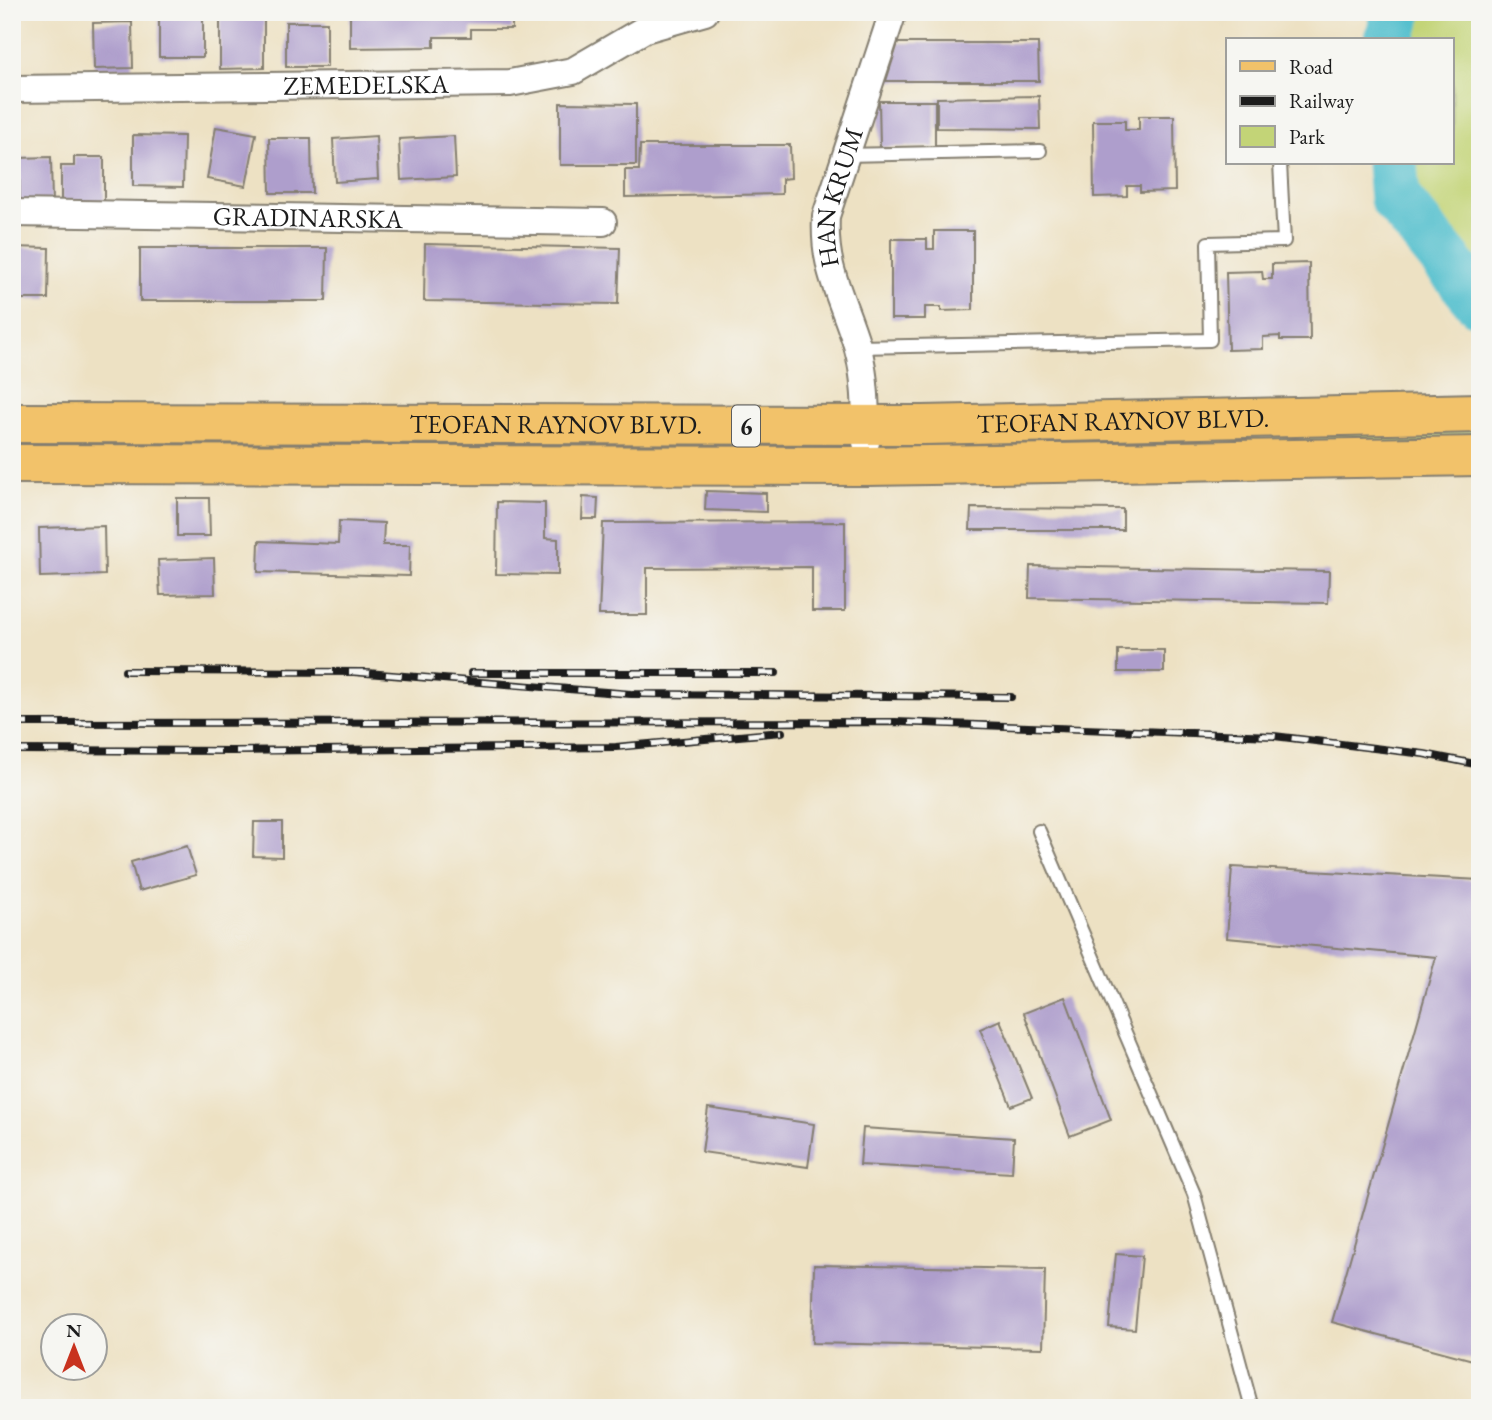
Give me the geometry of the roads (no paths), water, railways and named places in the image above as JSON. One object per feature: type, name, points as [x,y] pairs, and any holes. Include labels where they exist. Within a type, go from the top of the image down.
[{"type":"main road","name":"TEOFAN RAYNOV BLVD.","points":[[12,424],[866,425],[1480,413]]},
{"type":"main road","name":"TEOFAN RAYNOV BLVD.","points":[[12,464],[867,466],[1480,456]]},
{"type":"street","name":"ZEMEDELSKA","points":[[12,89],[510,83],[573,71],[645,29],[705,12]]},
{"type":"street","name":"HAN KRUM","points":[[867,466],[866,425],[857,346],[830,274],[824,246],[826,216],[893,12]]},
{"type":"street","name":"GRADINARSKA","points":[[12,213],[603,222]]},
{"type":"lane","points":[[844,155],[1040,151]]},
{"type":"lane","points":[[857,346],[1210,340],[1208,243],[1283,240],[1280,164]]},
{"type":"lane","points":[[1039,831],[1194,1194],[1252,1408]]},
{"type":"waterway","points":[[1390,38],[1397,12]]},
{"type":"waterway","points":[[1392,164],[1395,198],[1480,302]]},
{"type":"railway","points":[[125,671],[363,672]]},
{"type":"railway","points":[[354,672],[631,694],[1011,697]]},
{"type":"railway","points":[[471,673],[776,673]]},
{"type":"railway","points":[[12,723],[895,722],[1274,736],[1424,754],[1480,765]]},
{"type":"railway","points":[[12,750],[234,751],[616,747],[782,732]]}]
